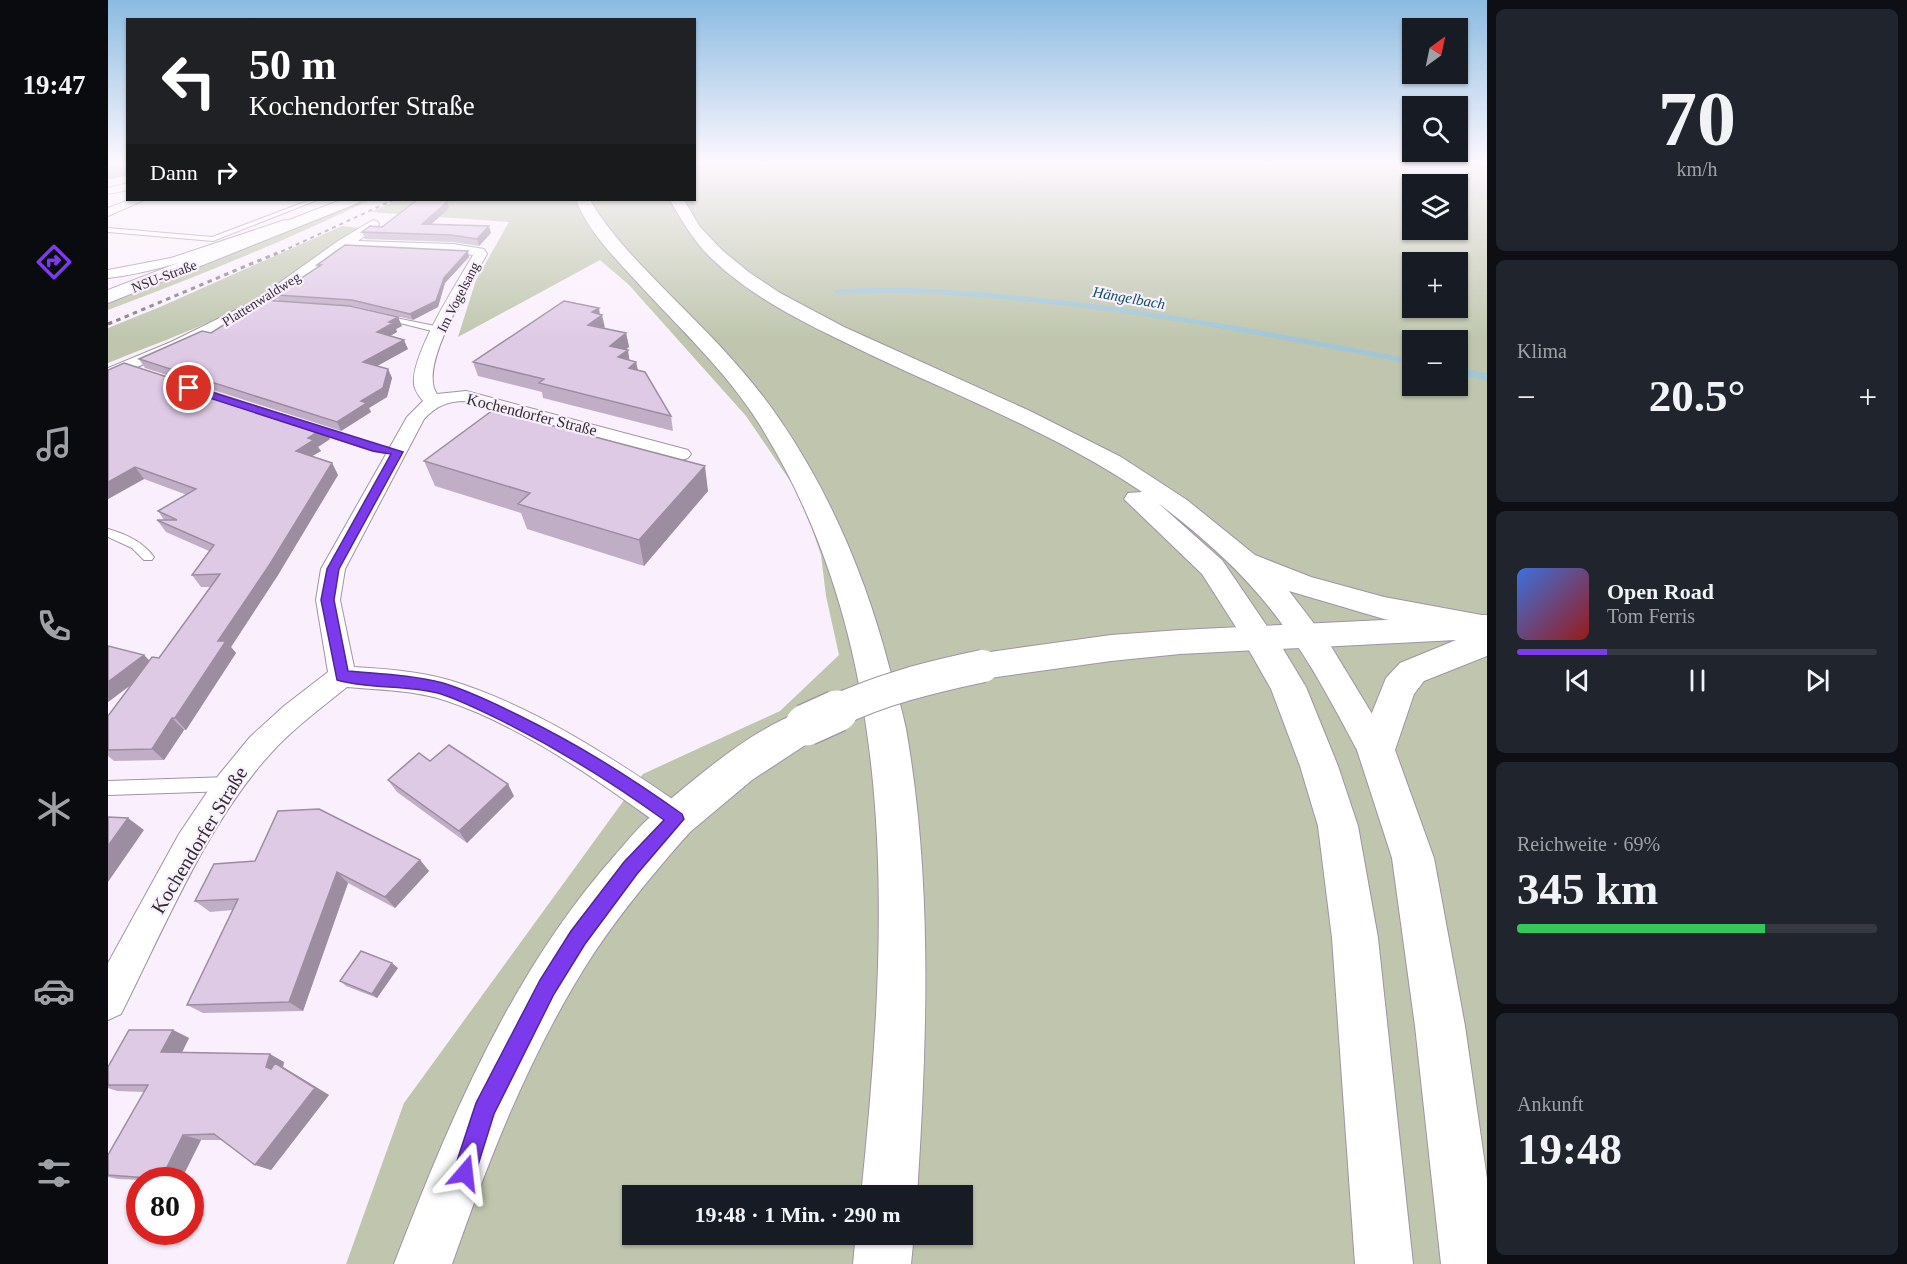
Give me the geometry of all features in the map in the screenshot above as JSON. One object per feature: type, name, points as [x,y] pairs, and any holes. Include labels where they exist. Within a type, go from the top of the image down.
[{"type":"main road","name":"NSU-Straße","points":[[110,293],[145,283],[284,221]]},
{"type":"main road","points":[[595,221],[600,230],[727,367],[768,419],[808,484],[824,517],[868,649],[888,734],[899,859],[903,977],[890,1185]]},
{"type":"main road","points":[[423,1264],[484,1110],[547,987],[578,938],[630,868],[676,819],[716,784],[763,749],[806,725],[876,694],[915,681],[983,666],[1111,648],[1487,627]]},
{"type":"main road","points":[[1259,638],[1288,687],[1319,766],[1338,826],[1355,938],[1384,1264]]},
{"type":"main road","points":[[1470,1264],[1440,1026],[1413,858],[1376,750],[1398,688],[1412,672],[1451,654],[1487,643]]},
{"type":"main road","points":[[440,1264],[452,1214],[484,1110]]},
{"type":"main road","points":[[882,1264],[884,1245]]},
{"type":"street","points":[[108,275],[166,265],[279,221]]},
{"type":"street","points":[[690,221],[695,230],[726,262],[772,296],[826,325],[1063,436],[1115,464],[1173,503],[1240,558],[1277,595],[1306,636],[1376,750]]},
{"type":"street","name":"Plattenwaldweg","points":[[108,374],[131,369],[265,304],[343,244],[373,225]]},
{"type":"street","name":"Im Vogelsang","points":[[343,244],[453,248],[479,252],[440,330],[423,371],[422,381],[433,401]]},
{"type":"street","points":[[108,275],[115,282],[110,293]]},
{"type":"street","name":"Kochendorfer Straße","points":[[433,401],[456,395],[466,396],[681,454]]},
{"type":"street","points":[[433,401],[416,417],[333,569],[328,600],[342,676],[412,682],[442,689],[477,702],[566,746],[618,777],[676,819]]},
{"type":"street","points":[[994,405],[1054,437],[1155,514],[1212,567],[1259,638]]},
{"type":"street","points":[[1240,558],[1301,584],[1384,608],[1487,627]]},
{"type":"street","name":"Kochendorfer Straße","points":[[108,1001],[184,857],[230,784],[251,755],[269,737],[342,676]]},
{"type":"lane","points":[[108,230],[213,239],[270,221]]},
{"type":"lane","points":[[376,315],[440,330]]},
{"type":"lane","points":[[301,424],[377,449],[398,452]]},
{"type":"lane","points":[[108,533],[136,545],[148,557]]},
{"type":"lane","points":[[108,788],[230,784]]},
{"type":"green space","points":[[304,221],[325,221],[240,258],[108,310],[108,302]]},
{"type":"green space","points":[[495,221],[1402,221],[1402,240],[1468,240],[1468,221],[1487,221],[1487,1264],[346,1264],[404,1103],[643,774],[780,711],[839,655],[826,596],[821,555],[801,497],[746,416],[629,285],[600,260],[458,337],[476,280],[509,222]]},
{"type":"green space","points":[[342,226],[359,228],[260,297],[205,324],[108,363],[108,328]]},
{"type":"building","points":[[390,221],[489,226],[477,239],[451,235],[362,232],[370,226],[382,227]]},
{"type":"building","points":[[345,245],[468,251],[444,278],[436,301],[410,314],[352,300],[276,295],[321,265],[317,265]]},
{"type":"building","points":[[263,300],[350,306],[398,317],[389,322],[393,323],[377,332],[404,340],[363,362],[388,369],[383,388],[361,401],[367,403],[337,422],[139,359],[202,331],[211,333]]},
{"type":"building","points":[[564,301],[599,308],[592,312],[602,315],[588,325],[626,333],[610,346],[628,350],[618,357],[636,362],[629,368],[645,372],[671,416],[539,383],[544,379],[473,362]]},
{"type":"building","points":[[124,363],[324,428],[308,438],[314,440],[296,451],[332,463],[270,564],[218,641],[226,641],[152,749],[108,750],[108,716],[152,657],[159,658],[220,574],[192,575],[214,545],[157,520],[177,520],[158,511],[196,489],[135,467],[108,482],[108,370]]},
{"type":"building","points":[[493,410],[705,466],[639,540],[518,504],[530,493],[424,461]]},
{"type":"building","points":[[108,646],[144,655],[108,682]]},
{"type":"building","points":[[449,745],[508,784],[459,831],[388,780],[419,753],[430,761]]},
{"type":"building","points":[[319,809],[420,860],[385,897],[337,872],[289,1002],[187,1005],[238,899],[195,901],[214,864],[255,861],[278,811]]},
{"type":"building","points":[[108,817],[128,818],[108,846]]},
{"type":"building","points":[[361,951],[392,963],[372,994],[340,981]]},
{"type":"building","points":[[129,1030],[173,1030],[161,1052],[270,1054],[266,1067],[271,1069],[275,1063],[315,1088],[255,1165],[214,1134],[183,1135],[167,1167],[126,1167],[126,1176],[108,1175],[108,1155],[148,1085],[108,1085],[108,1067]]},
{"type":"waterway","name":"Hängelbach","points":[[837,292],[932,291],[1076,304],[1221,326],[1402,360]]},
{"type":"waterway","name":"Hängelbach","points":[[1468,373],[1487,377]]},
{"type":"railway","points":[[274,255],[348,221]]},
{"type":"railway","points":[[108,324],[277,253]]},
{"type":"route","points":[[189,388],[377,449],[398,452],[333,569],[328,600],[342,676],[412,682],[442,689],[477,702],[566,746],[618,777],[676,819],[630,868],[578,938],[547,987],[484,1110],[465,1173]]}]
